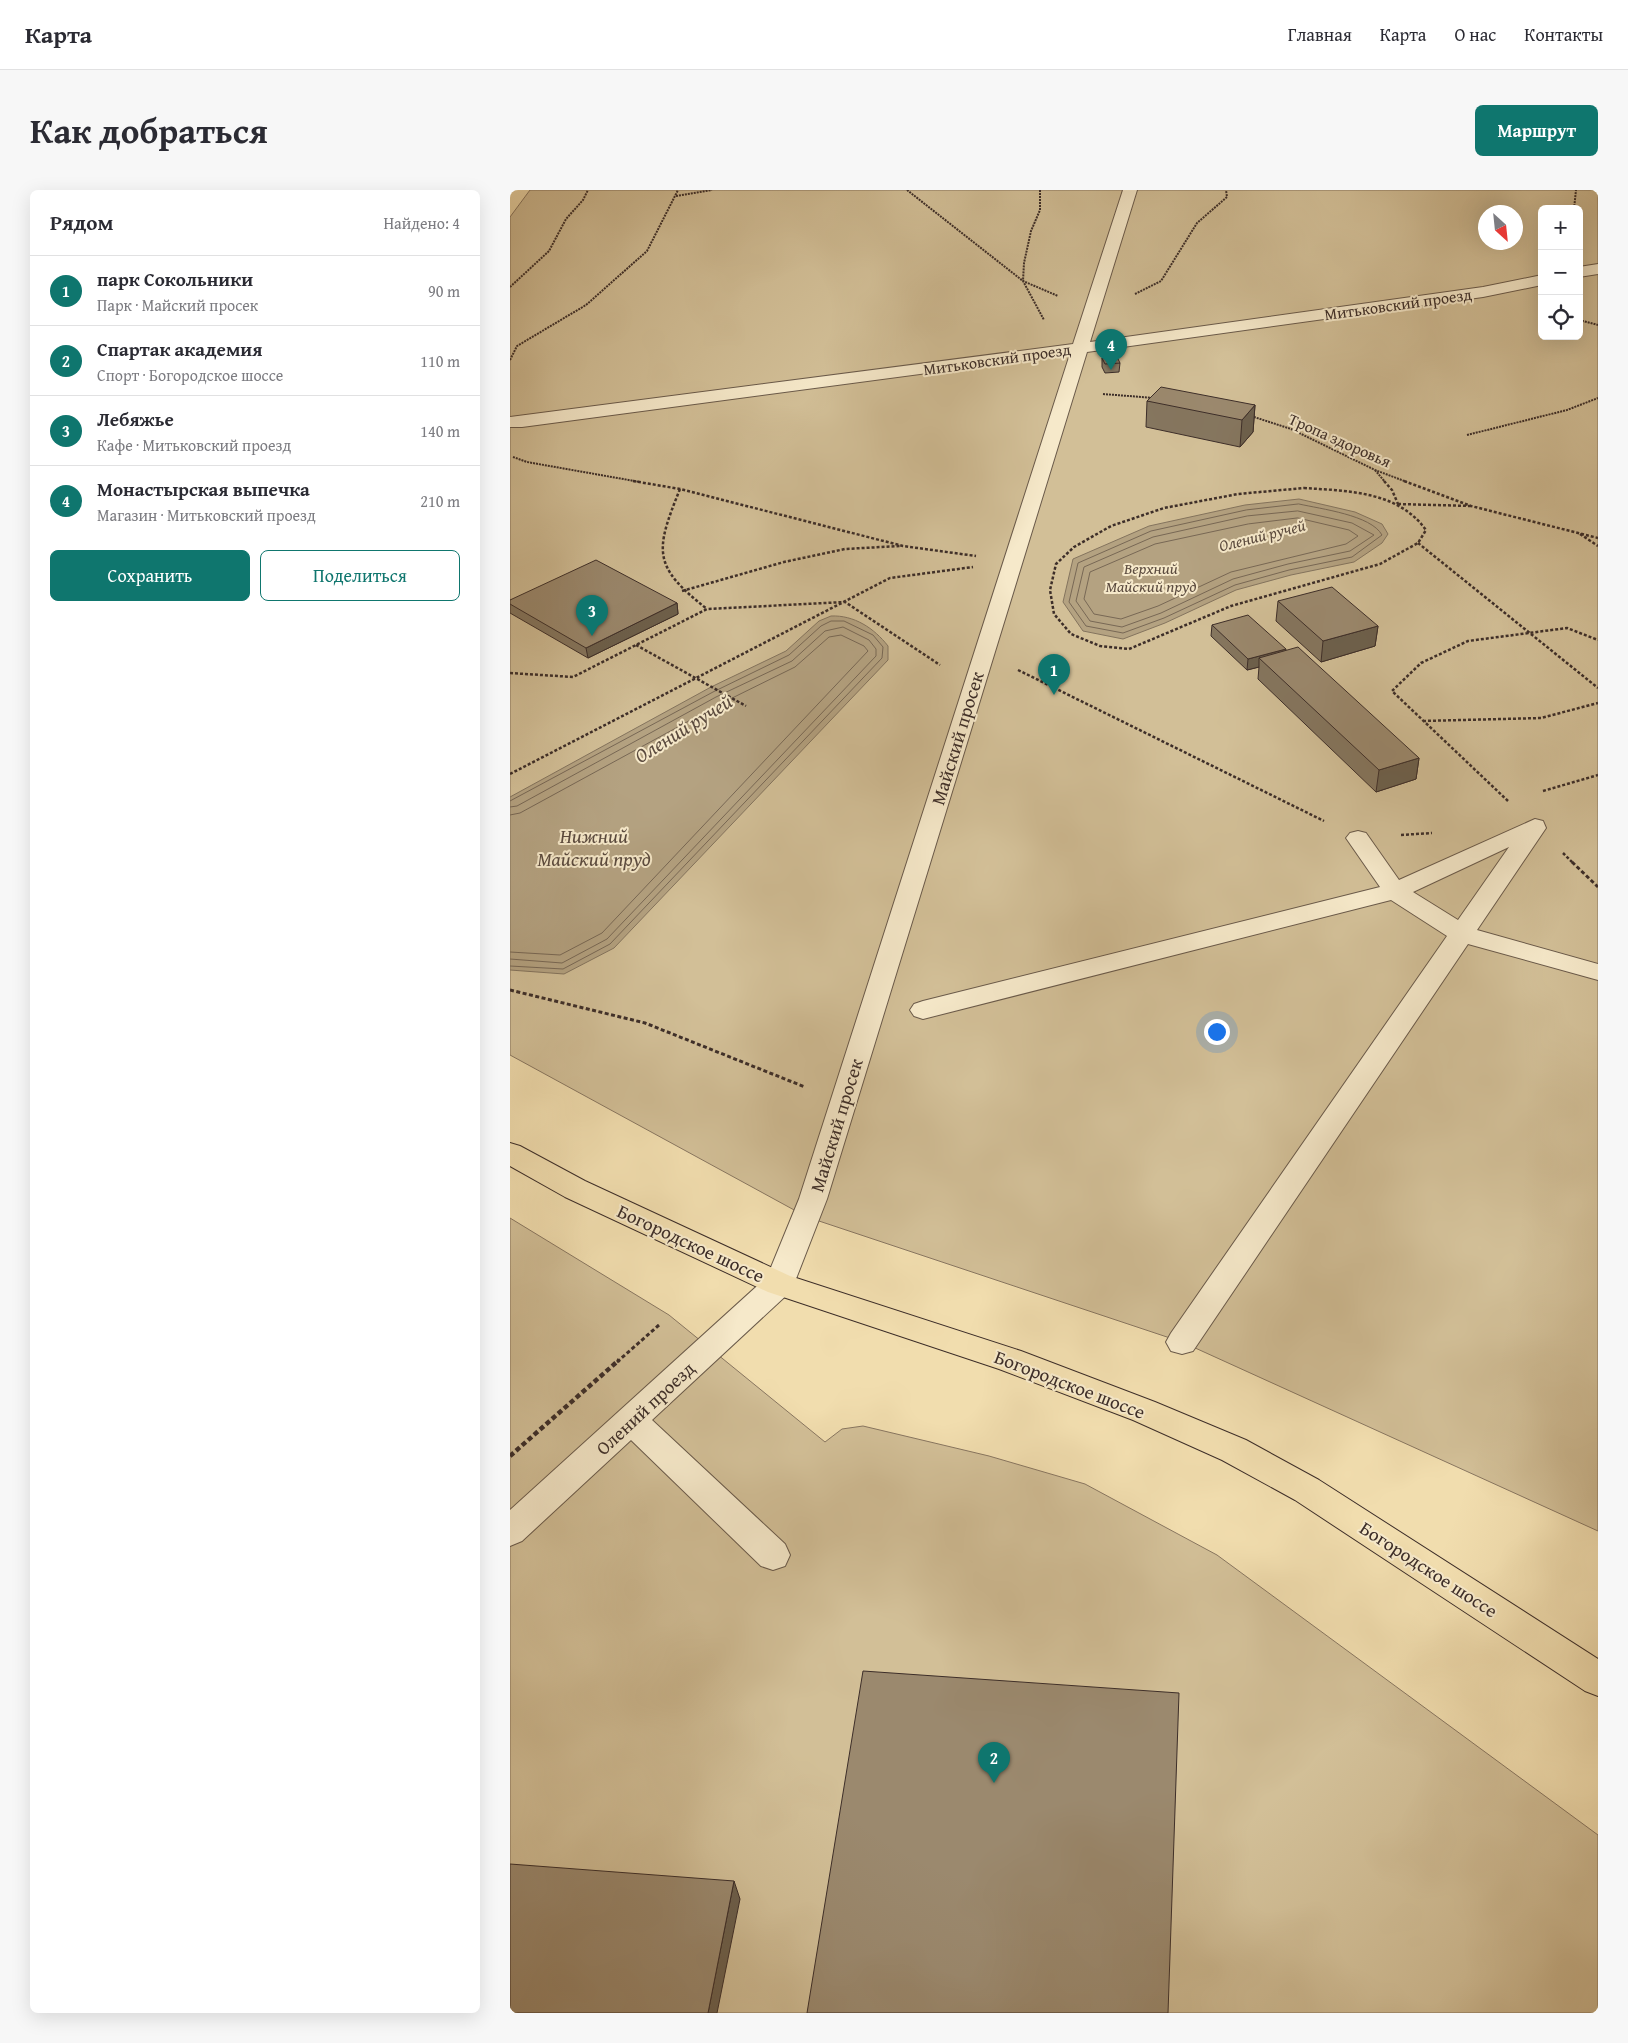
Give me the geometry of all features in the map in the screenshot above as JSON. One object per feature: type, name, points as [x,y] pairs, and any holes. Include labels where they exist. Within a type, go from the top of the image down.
[{"type":"main road","name":"Богородское шоссе","points":[[510,1153],[575,1189],[779,1284],[1010,1360],[1144,1411],[1234,1450],[1307,1490],[1598,1679]]},
{"type":"street","name":"Майский просек","points":[[779,1284],[797,1232],[807,1217],[1130,190]]},
{"type":"street","points":[[1583,271],[1598,269]]},
{"type":"street","name":"Митьковский проезд","points":[[510,422],[541,420],[1080,348],[1483,292],[1538,281]]},
{"type":"street","points":[[923,1010],[1395,891],[1535,826]]},
{"type":"street","points":[[1182,1342],[1535,826]]},
{"type":"street","points":[[1358,838],[1395,891],[1462,934],[1598,972]]},
{"type":"street","name":"Олений проезд","points":[[510,1531],[779,1284]]},
{"type":"street","points":[[632,1421],[773,1555]]},
{"type":"path","points":[[510,287],[549,251],[566,218],[583,200],[588,190]]},
{"type":"path","points":[[510,360],[517,346],[586,305],[647,251],[678,190]]},
{"type":"path","points":[[676,196],[712,190]]},
{"type":"path","points":[[907,190],[1023,281],[1069,300],[1095,303],[1125,299],[1161,281],[1198,223],[1227,197],[1226,190]]},
{"type":"path","points":[[1040,190],[1040,210],[1031,231],[1024,264],[1023,281],[1046,324]]},
{"type":"path","points":[[1574,205],[1576,190]]},
{"type":"path","points":[[1583,321],[1598,325]]},
{"type":"path","points":[[1067,390],[1156,398]]},
{"type":"path","points":[[1467,435],[1567,410],[1598,398]]},
{"type":"path","name":"Тропа здоровья","points":[[1247,415],[1291,429],[1375,470],[1471,506],[1598,538]]},
{"type":"path","points":[[510,456],[527,462],[680,489],[903,546],[1013,561]]},
{"type":"path","points":[[1375,470],[1392,490],[1398,504],[1416,516],[1426,530],[1418,543],[1380,564],[1231,606],[1129,649],[1100,646],[1072,634],[1054,614],[1050,590],[1056,564],[1074,548],[1111,526],[1164,508],[1238,494],[1304,488],[1358,492],[1398,504],[1471,506]]},
{"type":"path","points":[[680,489],[662,532],[662,564],[682,591],[707,610]]},
{"type":"path","points":[[1577,532],[1598,546]]},
{"type":"path","points":[[1418,543],[1598,688]]},
{"type":"path","points":[[682,591],[784,562],[845,549],[903,546]]},
{"type":"path","points":[[510,774],[890,578],[1013,561]]},
{"type":"path","points":[[510,673],[573,677],[707,610],[844,602],[943,667],[979,669]]},
{"type":"path","points":[[1517,799],[1508,801],[1392,691],[1420,663],[1468,641],[1567,628],[1598,640]]},
{"type":"path","points":[[636,645],[746,706]]},
{"type":"path","points":[[1023,671],[1358,838],[1437,833]]},
{"type":"path","points":[[1423,720],[1541,718],[1598,703]]},
{"type":"path","points":[[1535,793],[1598,774]]},
{"type":"path","points":[[1535,826],[1598,887]]},
{"type":"path","points":[[510,990],[645,1023],[842,1102]]},
{"type":"path","points":[[510,1456],[659,1325]]},
{"type":"shaded area","points":[[530,190],[1598,190],[1598,1531],[1182,1342],[807,1217],[510,1055],[510,217]]},
{"type":"shaded area","points":[[510,1218],[669,1315],[825,1442],[842,1429],[863,1426],[989,1456],[1085,1484],[1217,1555],[1598,1835],[1598,2013],[510,2013]]},
{"type":"water","name":"Верхний Майский пруд","points":[[1299,499],[1355,512],[1382,524],[1388,534],[1382,543],[1354,562],[1291,575],[1236,590],[1165,623],[1123,639],[1083,631],[1063,602],[1073,559],[1149,526],[1245,505]]},
{"type":"water","name":"Нижний Майский пруд","points":[[831,616],[855,620],[870,628],[888,646],[888,660],[614,948],[564,974],[510,970],[510,797],[711,687],[786,651],[819,621]]},
{"type":"building","points":[[1117,357],[1120,363],[1105,364],[1102,358]]},
{"type":"building","points":[[1161,387],[1255,405],[1242,420],[1147,401]]},
{"type":"building","points":[[596,560],[677,603],[586,648],[510,604],[510,600]]},
{"type":"building","points":[[1332,587],[1378,626],[1323,641],[1278,601]]},
{"type":"building","points":[[1248,615],[1286,649],[1248,659],[1212,625]]},
{"type":"building","points":[[1298,647],[1419,758],[1379,770],[1259,658]]},
{"type":"building","points":[[863,1671],[1179,1693],[1168,2013],[807,2013]]},
{"type":"building","points":[[510,1864],[734,1881],[708,2013],[510,2013]]},
{"type":"place","name":"Монастырская выпечка","points":[[1111,370]]},
{"type":"place","name":"Лебяжье","points":[[592,636]]},
{"type":"place","name":"парк Сокольники","points":[[1054,695]]},
{"type":"place","name":"Спартак академия","points":[[994,1783]]},
{"type":"water label","name":"Олений ручей","points":[[1262,535]]},
{"type":"water label","name":"Олений ручей","points":[[683,728]]}]
